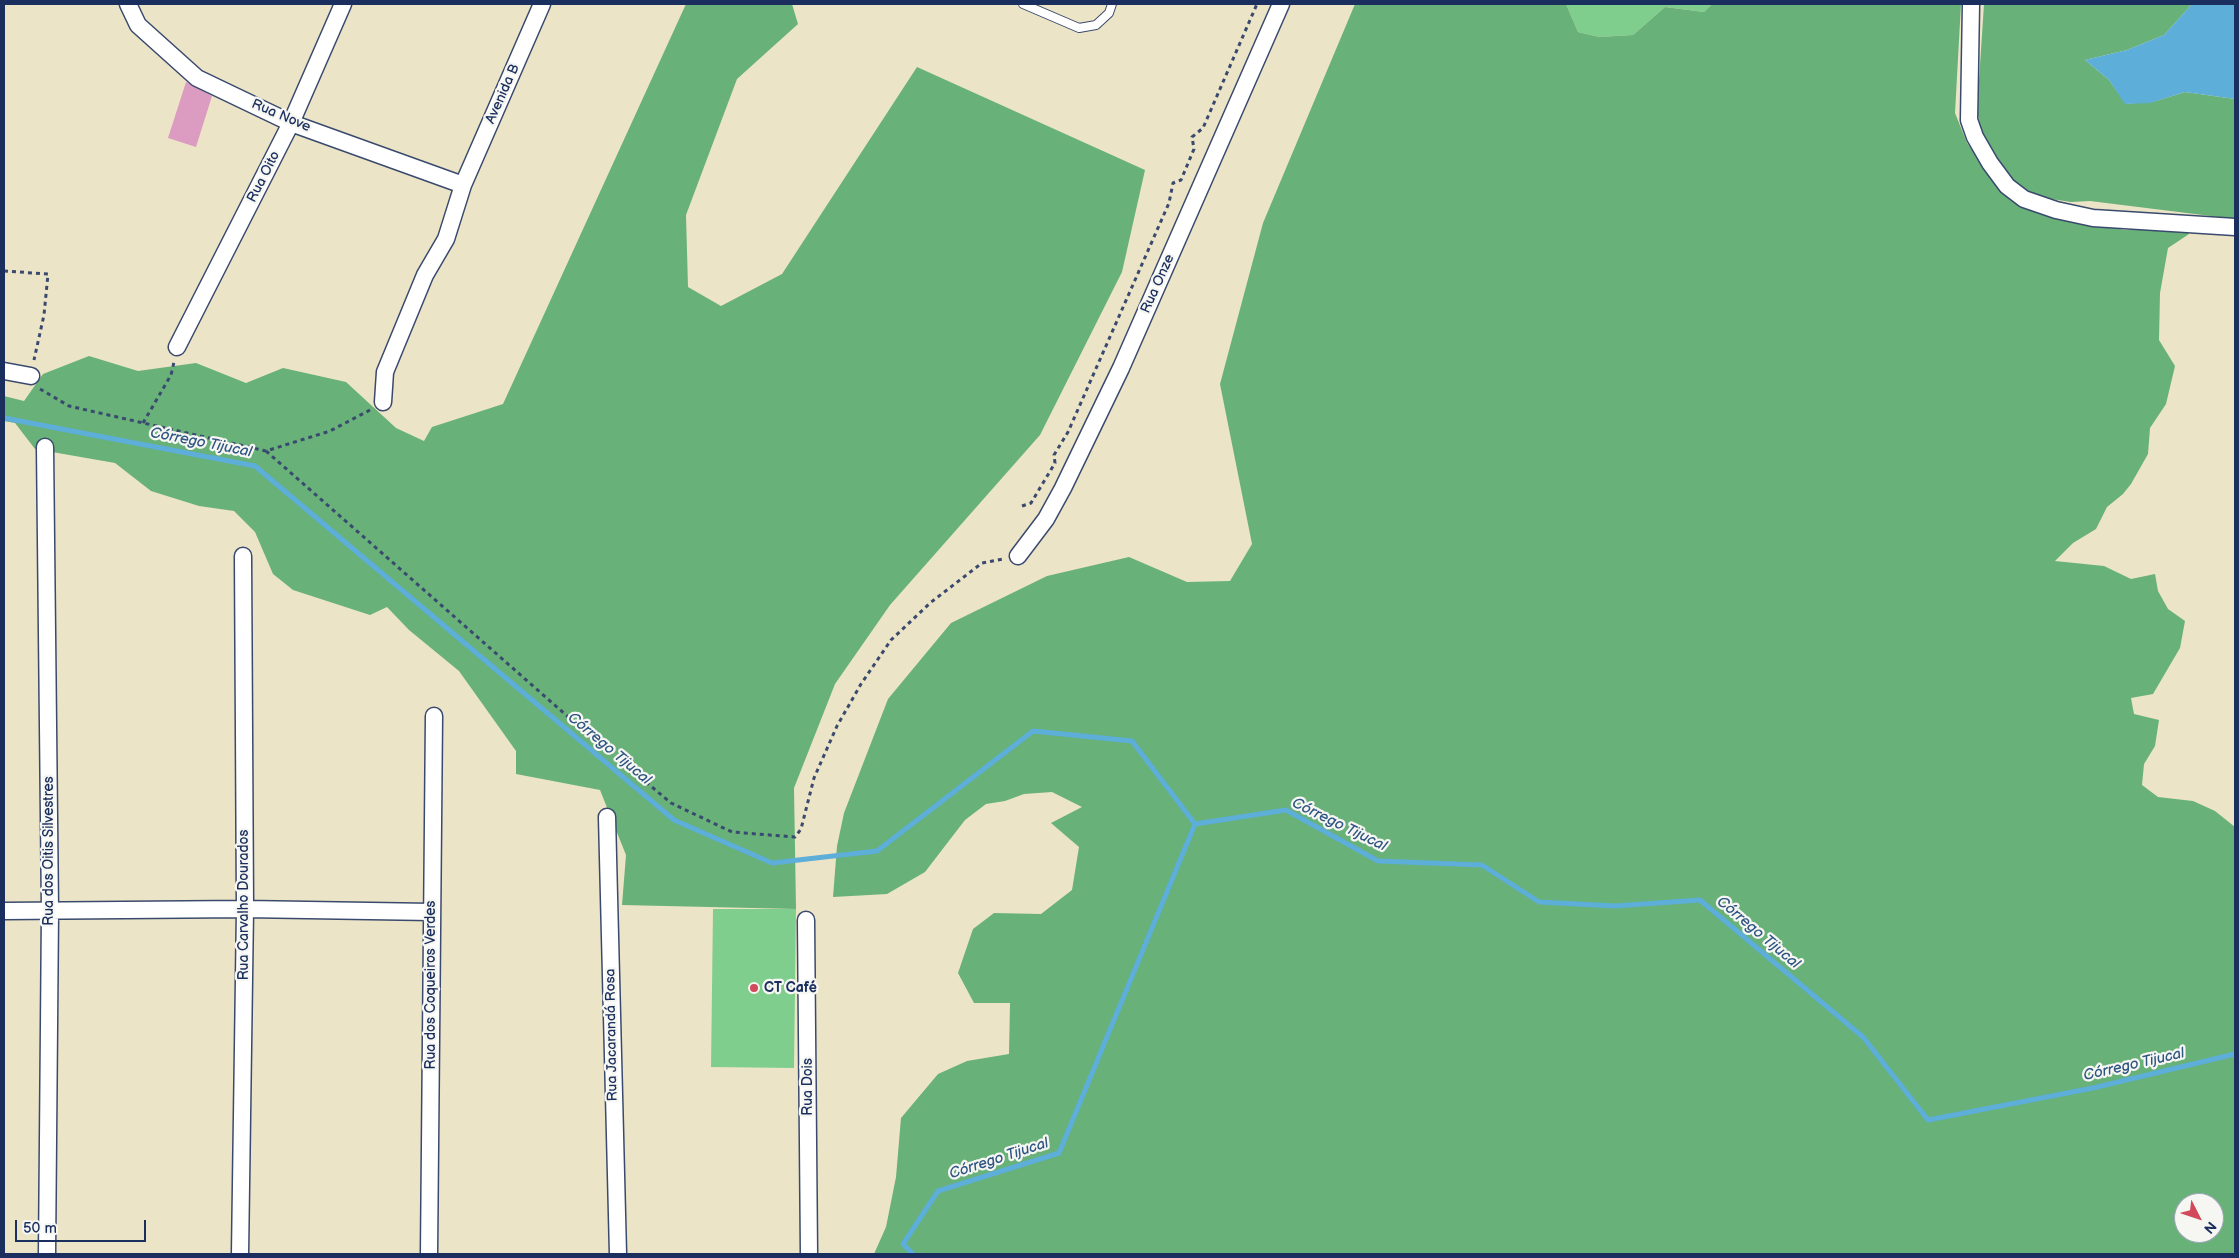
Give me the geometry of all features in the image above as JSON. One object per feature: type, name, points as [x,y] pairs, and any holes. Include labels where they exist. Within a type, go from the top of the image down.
[{"type":"street","name":"Rua Nove","points":[[128,4],[138,25],[197,78],[291,123],[463,184]]},
{"type":"street","name":"Rua Oito","points":[[177,346],[291,123],[343,4]]},
{"type":"street","name":"Avenida B","points":[[384,402],[385,372],[425,275],[446,239],[463,184],[542,4]]},
{"type":"street","name":"Rua Onze","points":[[1018,556],[1046,519],[1064,488],[1121,368],[1281,4]]},
{"type":"street","points":[[1972,4],[1969,120],[1979,144],[2007,186],[2024,199],[2032,202],[2056,210],[2093,218],[2235,227]]},
{"type":"street","points":[[4,371],[31,376]]},
{"type":"street","name":"Rua dos Oitis Silvestres","points":[[45,447],[50,911],[47,1254]]},
{"type":"street","name":"Rua Carvalho Dourados","points":[[240,1254],[245,909],[243,556]]},
{"type":"street","name":"Rua dos Coqueiros Verdes","points":[[429,1254],[434,716]]},
{"type":"street","name":"Rua Jacarandá Rosa","points":[[607,817],[618,1254]]},
{"type":"street","points":[[4,910],[245,909],[432,912]]},
{"type":"street","name":"Rua Dois","points":[[806,920],[809,1254]]},
{"type":"lane","points":[[1023,4],[1079,28],[1088,28],[1096,25],[1103,19],[1112,4]]},
{"type":"path","points":[[1022,506],[1031,503],[1055,463],[1054,456],[1068,432],[1169,203],[1173,183],[1181,180],[1185,173],[1194,149],[1192,137],[1203,128],[1257,4]]},
{"type":"path","points":[[4,271],[48,274],[44,315],[31,376],[42,391],[69,406],[266,452],[566,715],[671,803],[732,832],[795,837],[801,829],[814,778],[837,726],[861,684],[891,640],[930,604],[982,563],[1018,556]]},
{"type":"path","points":[[143,423],[171,375],[177,346]]},
{"type":"path","points":[[266,452],[330,431],[384,402]]},
{"type":"green space","points":[[686,4],[792,4],[798,24],[737,79],[686,215],[688,287],[721,306],[782,274],[917,67],[1145,170],[1122,272],[1040,435],[890,605],[835,684],[794,788],[796,909],[622,905],[626,855],[600,790],[516,774],[516,751],[459,671],[409,630],[387,607],[370,615],[293,590],[273,574],[255,532],[234,511],[199,506],[151,491],[115,463],[35,449],[15,423],[4,421],[4,396],[24,401],[43,374],[89,356],[138,371],[196,363],[246,383],[283,368],[346,382],[396,428],[424,441],[432,427],[503,404]]},
{"type":"green space","points":[[1355,4],[1566,4],[1578,32],[1599,37],[1633,35],[1665,7],[1704,12],[1712,4],[1961,4],[1955,113],[1967,143],[1994,180],[2070,220],[2125,230],[2185,230],[2189,234],[2168,248],[2160,293],[2159,340],[2175,366],[2166,404],[2150,428],[2148,454],[2131,484],[2123,494],[2107,507],[2096,529],[2073,543],[2055,561],[2104,566],[2131,579],[2155,574],[2158,591],[2168,609],[2185,621],[2180,648],[2153,694],[2131,698],[2134,714],[2159,720],[2155,746],[2144,764],[2142,785],[2158,797],[2193,801],[2215,811],[2235,827],[2235,1254],[874,1254],[886,1227],[896,1177],[901,1118],[938,1074],[967,1061],[1009,1054],[1010,1003],[974,1003],[958,973],[973,929],[994,913],[1041,914],[1072,890],[1079,847],[1051,823],[1082,807],[1052,792],[1024,794],[1005,801],[986,804],[965,820],[925,872],[887,894],[833,897],[837,846],[844,813],[888,699],[951,623],[1047,576],[1129,557],[1187,582],[1230,581],[1252,544],[1220,384],[1263,223]]},
{"type":"green space","points":[[1566,4],[1712,4],[1704,12],[1665,7],[1633,35],[1599,37],[1578,32]]},
{"type":"green space","points":[[1984,4],[2192,4],[2164,35],[2127,50],[2085,60],[2109,80],[2126,104],[2156,101],[2185,92],[2235,99],[2235,219],[2090,201],[2071,202],[2038,197],[2013,181],[1993,157],[1981,129],[1977,111]]},
{"type":"green space","name":"CT Café","points":[[713,909],[796,909],[794,1068],[711,1067]]},
{"type":"water","points":[[2192,4],[2235,4],[2235,99],[2185,92],[2150,103],[2125,104],[2109,80],[2085,60],[2127,50],[2164,35]]},
{"type":"building","points":[[186,82],[212,96],[196,147],[168,138]]},
{"type":"waterway","name":"Córrego Tijucal","points":[[4,418],[255,466],[674,820],[772,863],[877,851],[1033,731],[1132,741],[1195,824],[1286,810],[1378,861],[1482,865],[1539,902],[1615,906],[1700,900],[1863,1037],[1928,1120],[2093,1088],[2235,1054]]},
{"type":"waterway","name":"Córrego Tijucal","points":[[913,1254],[903,1244],[938,1191],[1059,1153],[1195,824]]},
{"type":"place","name":"CT Café","points":[[754,988]]}]
